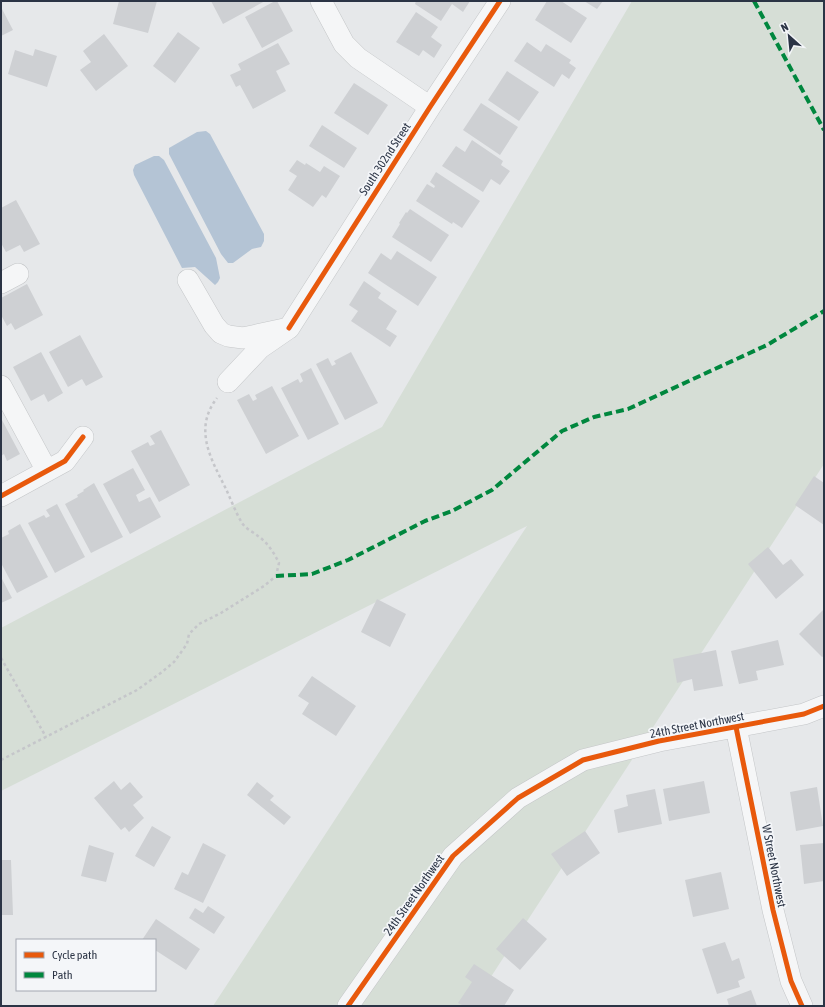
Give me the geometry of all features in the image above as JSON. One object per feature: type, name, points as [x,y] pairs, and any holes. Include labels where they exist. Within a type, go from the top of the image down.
[{"type":"street","points":[[321,1],[344,44],[358,58],[430,107]]},
{"type":"street","name":"South 302nd Street","points":[[289,328],[430,107],[500,1]]},
{"type":"street","points":[[188,280],[214,325],[221,333],[228,336],[242,338],[289,328]]},
{"type":"street","points":[[228,382],[260,348],[289,328]]},
{"type":"street","points":[[1,386],[46,471]]},
{"type":"street","points":[[1,496],[65,461],[83,437]]},
{"type":"street","name":"24th Street Northwest","points":[[348,1006],[453,856],[518,798],[583,760],[659,741],[804,714],[824,706]]},
{"type":"street","name":"W Street Northwest","points":[[736,727],[773,910],[791,981],[802,1006]]},
{"type":"path","points":[[1,760],[137,690],[174,662],[187,644],[189,634],[199,624],[258,590],[276,576],[279,563],[273,552],[260,537],[251,532],[242,523],[210,457],[205,430],[210,406],[228,382]]},
{"type":"path","points":[[1,658],[46,737]]},
{"type":"shaded area","points":[[632,1],[824,1],[824,464],[472,1006],[213,1006],[527,526],[1,791],[1,628],[382,427]]},
{"type":"water","points":[[206,131],[210,134],[264,234],[264,241],[261,247],[252,249],[233,263],[228,263],[221,254],[169,154],[169,148],[197,132]]},
{"type":"water","points":[[154,156],[159,156],[164,160],[216,258],[220,278],[215,285],[195,267],[182,268],[134,175],[133,170],[135,165]]},
{"type":"building","points":[[119,1],[157,1],[148,33],[113,24]]},
{"type":"building","points":[[211,1],[265,1],[223,24]]},
{"type":"building","points":[[277,1],[293,31],[262,48],[245,17]]},
{"type":"building","points":[[416,1],[470,1],[463,12],[452,4],[441,21],[415,4]]},
{"type":"building","points":[[547,1],[561,1],[587,18],[571,43],[535,20]]},
{"type":"building","points":[[584,1],[603,1],[597,9]]},
{"type":"building","points":[[1,7],[13,30],[1,36]]},
{"type":"building","points":[[416,12],[438,27],[431,37],[442,45],[434,58],[423,50],[419,56],[396,42]]},
{"type":"building","points":[[178,32],[200,48],[175,83],[153,66]]},
{"type":"building","points":[[104,34],[128,66],[96,91],[80,70],[91,62],[83,51]]},
{"type":"building","points":[[527,42],[541,52],[546,44],[571,60],[569,63],[576,68],[569,79],[562,74],[554,87],[514,61]]},
{"type":"building","points":[[278,43],[290,64],[276,71],[286,91],[253,109],[240,85],[236,87],[230,75],[241,70],[238,64]]},
{"type":"building","points":[[35,49],[57,56],[47,87],[8,74],[15,50],[33,56]]},
{"type":"building","points":[[507,71],[539,92],[519,121],[488,100]]},
{"type":"building","points":[[354,83],[388,105],[368,135],[334,113]]},
{"type":"building","points":[[481,103],[518,127],[500,155],[463,130]]},
{"type":"building","points":[[322,125],[357,148],[344,168],[309,146]]},
{"type":"building","points":[[472,140],[503,161],[501,165],[510,171],[500,185],[491,179],[483,192],[442,166],[456,146],[465,152]]},
{"type":"building","points":[[297,160],[305,165],[306,163],[320,172],[324,166],[340,176],[326,198],[322,195],[313,207],[288,190],[297,176],[289,171]]},
{"type":"building","points":[[436,172],[480,201],[462,228],[453,222],[452,224],[416,201],[427,184],[434,188],[435,186],[430,182]]},
{"type":"building","points":[[16,200],[40,244],[24,252],[20,245],[6,252],[1,243],[1,208]]},
{"type":"building","points":[[410,209],[449,235],[431,262],[392,237],[406,212],[407,213]]},
{"type":"building","points":[[397,251],[437,277],[418,306],[368,273],[381,253],[391,260]]},
{"type":"building","points":[[364,281],[381,293],[378,298],[397,311],[386,329],[397,336],[390,347],[351,321],[358,311],[349,305]]},
{"type":"building","points":[[27,284],[43,315],[15,330],[11,323],[7,326],[1,315],[1,298]]},
{"type":"building","points":[[80,335],[103,377],[86,386],[82,379],[68,387],[49,352]]},
{"type":"building","points":[[41,352],[63,393],[48,402],[44,394],[31,401],[13,367]]},
{"type":"building","points":[[351,352],[378,403],[345,420],[316,364],[328,358],[332,366],[336,364],[334,361]]},
{"type":"building","points":[[311,368],[339,424],[308,440],[281,388],[298,379],[300,383],[303,381],[300,374]]},
{"type":"building","points":[[272,386],[299,436],[266,454],[237,400],[249,394],[253,401],[257,399],[255,395]]},
{"type":"building","points":[[2,420],[20,454],[7,461],[4,454],[1,456]]},
{"type":"building","points":[[161,430],[190,485],[159,502],[131,451],[148,442],[150,446],[155,444],[150,436]]},
{"type":"building","points":[[133,468],[145,490],[136,495],[139,502],[150,497],[161,517],[130,534],[103,484]]},
{"type":"building","points":[[814,476],[824,483],[824,525],[795,505]]},
{"type":"building","points":[[94,483],[123,537],[91,553],[65,504],[78,497],[77,495]]},
{"type":"building","points":[[57,504],[85,557],[55,573],[28,523],[44,515],[46,518],[50,516],[46,510]]},
{"type":"building","points":[[20,524],[48,577],[17,593],[1,563],[1,538],[9,534],[8,531]]},
{"type":"building","points":[[768,547],[783,565],[791,559],[804,575],[776,599],[748,564]]},
{"type":"building","points":[[1,577],[12,598],[1,603]]},
{"type":"building","points":[[377,599],[406,614],[390,647],[361,632]]},
{"type":"building","points":[[824,609],[824,656],[822,657],[799,634]]},
{"type":"building","points":[[778,640],[784,665],[756,671],[758,680],[739,684],[731,651]]},
{"type":"building","points":[[716,650],[723,686],[694,691],[692,679],[677,683],[673,659]]},
{"type":"building","points":[[312,676],[356,706],[336,736],[302,714],[309,703],[298,696]]},
{"type":"building","points":[[114,781],[121,790],[130,782],[143,797],[133,805],[144,818],[129,832],[125,827],[121,830],[94,798]]},
{"type":"building","points":[[704,781],[710,813],[669,821],[663,789]]},
{"type":"building","points":[[257,782],[274,796],[270,800],[291,817],[284,825],[247,795]]},
{"type":"building","points":[[817,787],[823,826],[796,831],[790,792]]},
{"type":"building","points":[[655,789],[662,824],[618,833],[614,810],[628,806],[626,795]]},
{"type":"building","points":[[152,826],[171,837],[154,867],[135,856]]},
{"type":"building","points":[[585,831],[600,853],[567,876],[551,854]]},
{"type":"building","points":[[203,843],[226,855],[203,903],[174,889],[182,872],[188,875]]},
{"type":"building","points":[[824,843],[824,881],[804,884],[800,845]]},
{"type":"building","points":[[89,845],[114,853],[106,882],[81,876]]},
{"type":"building","points":[[1,860],[11,860],[13,915],[1,915]]},
{"type":"building","points":[[721,872],[729,909],[693,917],[685,880]]},
{"type":"building","points":[[208,906],[225,917],[214,934],[189,918],[195,908],[203,913]]},
{"type":"building","points":[[523,918],[547,939],[520,970],[496,949]]},
{"type":"building","points":[[156,919],[200,949],[186,970],[156,951],[156,939],[143,939]]},
{"type":"building","points":[[725,942],[732,961],[739,958],[745,978],[738,981],[740,987],[717,994],[702,949]]},
{"type":"building","points":[[474,964],[514,990],[504,1006],[464,1006],[458,1003],[472,982],[465,977]]},
{"type":"building","points":[[751,990],[757,1006],[729,1006],[727,999]]},
{"type":"marked path","points":[[754,1],[824,130]]},
{"type":"marked path","points":[[276,576],[312,574],[348,560],[425,521],[452,511],[492,490],[562,431],[594,417],[628,409],[767,345],[824,311]]},
{"type":"cycle path","points":[[289,328],[430,107],[500,1]]},
{"type":"cycle path","points":[[1,496],[65,461],[83,437]]},
{"type":"cycle path","points":[[348,1006],[453,856],[518,798],[583,760],[659,741],[804,714],[824,706]]},
{"type":"cycle path","points":[[736,727],[773,910],[791,981],[802,1006]]}]
